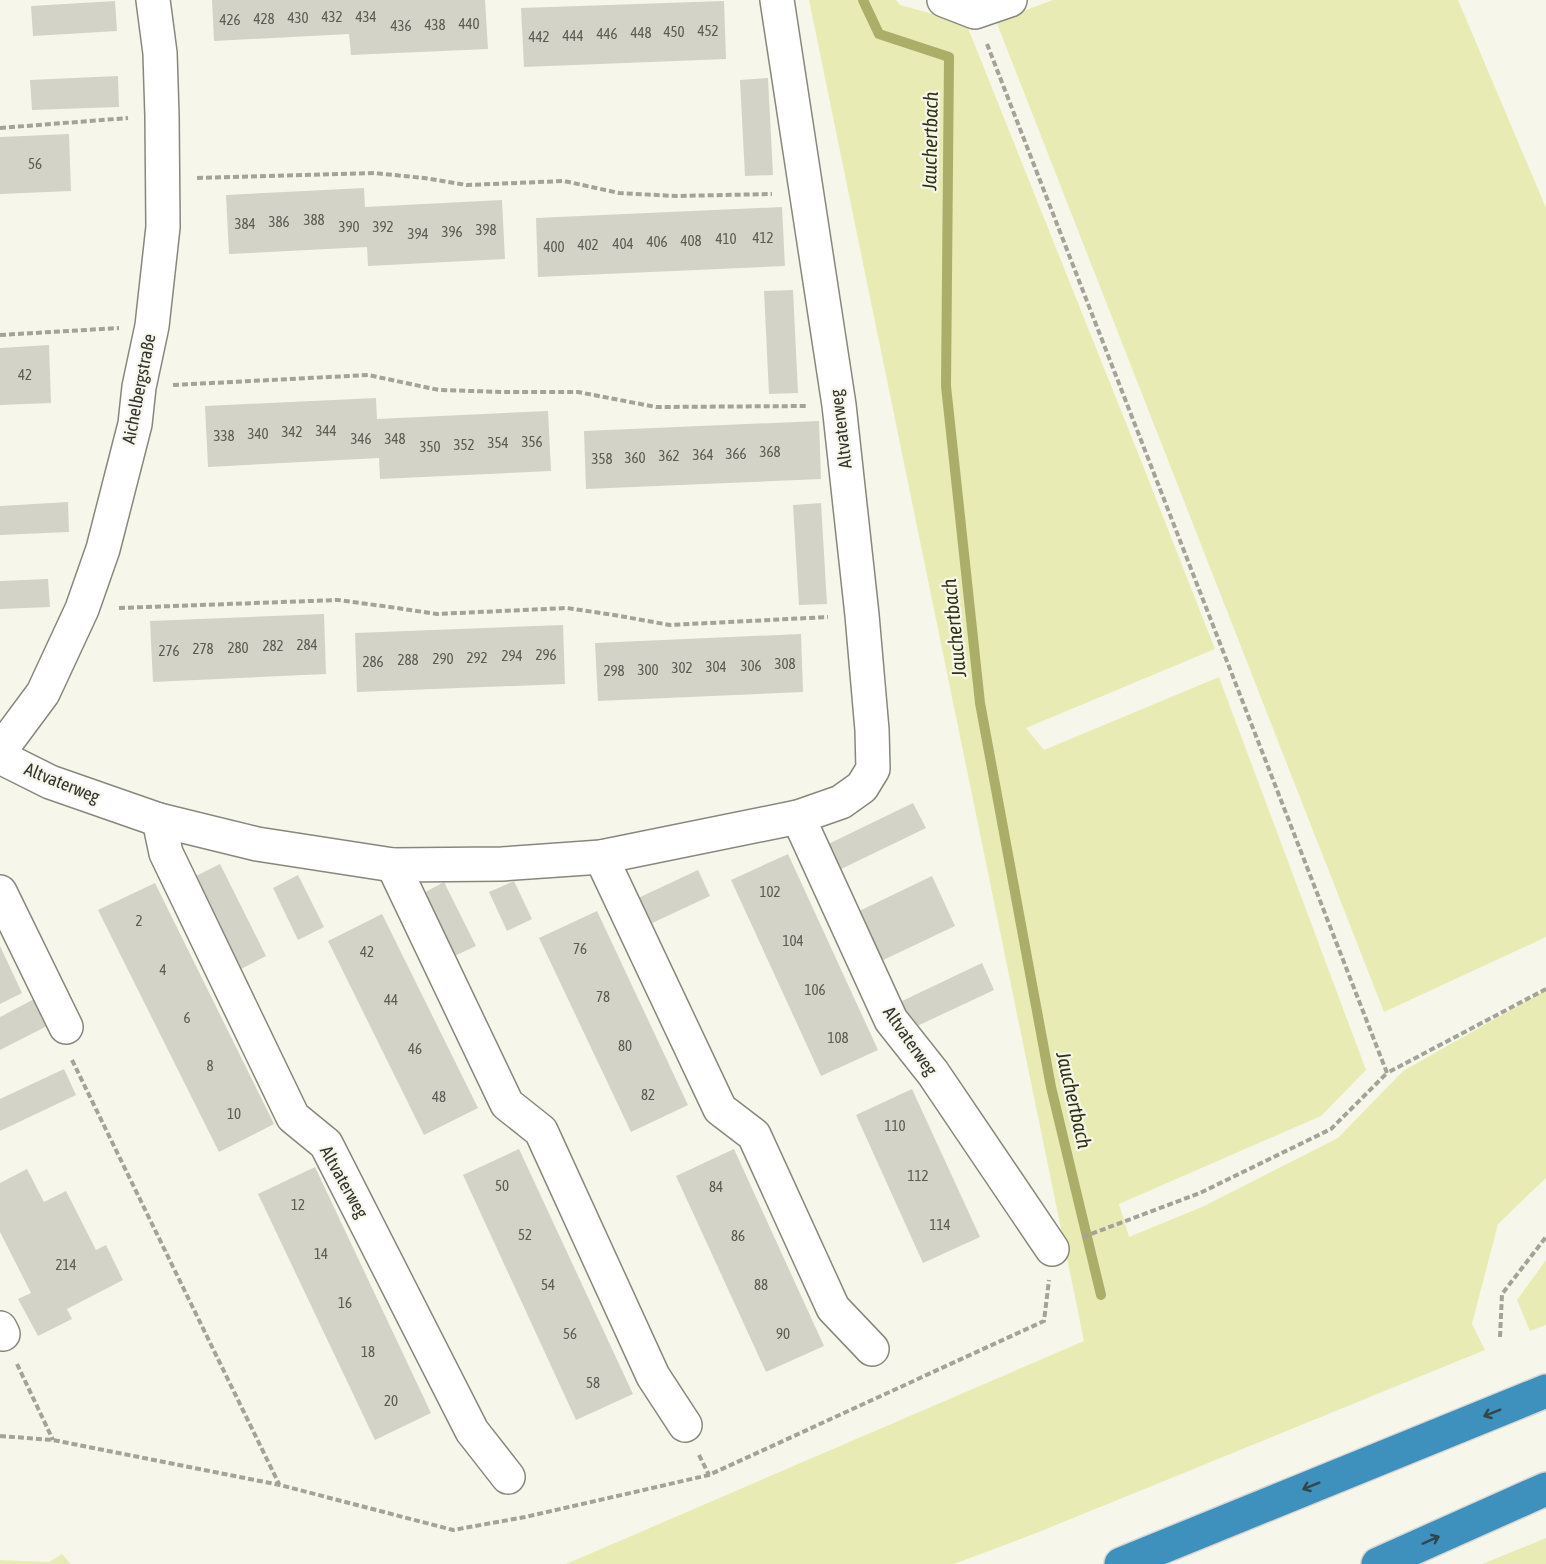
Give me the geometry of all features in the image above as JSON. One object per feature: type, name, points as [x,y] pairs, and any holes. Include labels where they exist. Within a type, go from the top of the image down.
[{"type":"highway","points":[[1121,1564],[1546,1391]]},
{"type":"highway","points":[[1378,1564],[1546,1489]]},
{"type":"street","name":"Aichelbergstraße","points":[[0,751],[43,693],[82,609],[106,538],[135,424],[139,387],[152,326],[163,227],[160,53],[153,0]]},
{"type":"street","name":"Altvaterweg","points":[[0,757],[50,782],[159,820],[257,844],[393,865],[502,864],[601,857],[798,817],[841,801],[862,787],[873,770],[872,730],[862,615],[839,405],[777,0]]},
{"type":"street","points":[[944,0],[975,12],[1010,0]]},
{"type":"street","name":"Altvaterweg","points":[[798,817],[891,1020],[933,1073],[1052,1249]]},
{"type":"street","name":"Altvaterweg","points":[[159,820],[166,853],[293,1117],[326,1144],[472,1431],[508,1477]]},
{"type":"street","points":[[601,857],[720,1109],[754,1135],[833,1308],[872,1349]]},
{"type":"street","points":[[393,865],[507,1104],[541,1131],[654,1376],[685,1425]]},
{"type":"street","points":[[0,892],[66,1027]]},
{"type":"path","points":[[975,12],[1387,1073]]},
{"type":"path","points":[[0,128],[162,116]]},
{"type":"path","points":[[163,180],[374,173],[467,185],[564,181],[619,193],[675,196],[806,193]]},
{"type":"path","points":[[0,335],[152,326]]},
{"type":"path","points":[[139,387],[368,375],[439,390],[578,392],[656,407],[839,405]]},
{"type":"path","points":[[82,609],[338,600],[390,606],[437,615],[567,608],[670,625],[862,615]]},
{"type":"path","points":[[0,1437],[53,1440],[280,1485],[453,1530],[525,1517],[709,1475],[1044,1321],[1052,1249],[1200,1194],[1331,1130],[1387,1073],[1546,989]]},
{"type":"path","points":[[66,1027],[61,1038],[280,1485]]},
{"type":"path","points":[[1500,1337],[1502,1294],[1544,1244],[1546,1237]]},
{"type":"path","points":[[1,1331],[53,1440]]},
{"type":"green space","points":[[809,0],[896,0],[900,5],[966,23],[1215,649],[1026,728],[1044,750],[1219,677],[1366,1070],[1321,1116],[1119,1204],[1129,1237],[1204,1206],[1338,1138],[1403,1071],[1546,990],[1546,1178],[1498,1224],[1472,1324],[1485,1350],[1034,1534],[954,1564],[566,1564],[1084,1341]]},
{"type":"green space","points":[[1053,0],[1458,0],[1546,208],[1546,937],[1384,1012],[996,21]]},
{"type":"green space","points":[[1546,1260],[1546,1325],[1530,1331],[1517,1300]]},
{"type":"green space","points":[[1546,1538],[1546,1564],[1482,1564]]},
{"type":"green space","points":[[62,1554],[71,1564],[0,1564],[0,1560],[49,1562]]},
{"type":"building","points":[[212,0],[485,0],[488,49],[351,55],[349,34],[214,41]]},
{"type":"building","points":[[115,1],[117,31],[33,36],[31,6]]},
{"type":"building","points":[[724,1],[726,59],[524,67],[521,8]]},
{"type":"building","points":[[118,76],[119,107],[32,110],[30,80]]},
{"type":"building","points":[[768,78],[773,175],[745,176],[740,80]]},
{"type":"building","points":[[69,134],[71,191],[0,194],[0,137]]},
{"type":"building","points":[[364,188],[365,207],[502,200],[505,259],[368,266],[367,247],[229,254],[226,195]]},
{"type":"building","points":[[782,207],[785,266],[538,277],[536,218]]},
{"type":"building","points":[[793,290],[798,393],[769,394],[764,291]]},
{"type":"building","points":[[49,345],[51,403],[0,405],[0,348]]},
{"type":"building","points":[[376,398],[377,419],[548,411],[551,471],[380,479],[379,458],[208,467],[205,406]]},
{"type":"building","points":[[819,421],[821,479],[586,489],[584,431]]},
{"type":"building","points":[[68,502],[69,532],[0,535],[0,506]]},
{"type":"building","points":[[821,503],[827,604],[799,605],[793,505]]},
{"type":"building","points":[[48,579],[50,607],[0,609],[0,581]]},
{"type":"building","points":[[324,614],[326,674],[153,682],[150,621]]},
{"type":"building","points":[[563,625],[565,684],[357,692],[355,633]]},
{"type":"building","points":[[801,634],[803,692],[598,701],[595,643]]},
{"type":"building","points":[[913,803],[926,828],[835,872],[822,847]]},
{"type":"building","points":[[788,854],[878,1050],[821,1076],[731,880]]},
{"type":"building","points":[[220,864],[266,956],[239,970],[192,878]]},
{"type":"building","points":[[698,870],[710,896],[646,926],[634,900]]},
{"type":"building","points":[[298,875],[324,927],[298,940],[273,888]]},
{"type":"building","points":[[932,876],[955,926],[877,963],[853,914]]},
{"type":"building","points":[[514,881],[532,919],[507,931],[489,892]]},
{"type":"building","points":[[444,882],[476,946],[450,958],[420,895]]},
{"type":"building","points":[[155,883],[274,1124],[219,1152],[98,910]]},
{"type":"building","points":[[597,911],[688,1105],[631,1132],[539,938]]},
{"type":"building","points":[[382,914],[478,1108],[424,1135],[328,941]]},
{"type":"building","points":[[0,946],[22,993],[0,1004]]},
{"type":"building","points":[[982,963],[994,990],[913,1028],[900,1002]]},
{"type":"building","points":[[36,998],[49,1025],[0,1050],[0,1017]]},
{"type":"building","points":[[64,1069],[76,1095],[0,1131],[0,1099]]},
{"type":"building","points":[[912,1089],[980,1237],[923,1263],[856,1115]]},
{"type":"building","points":[[519,1149],[633,1394],[576,1420],[463,1175]]},
{"type":"building","points":[[734,1149],[824,1346],[766,1372],[676,1176]]},
{"type":"building","points":[[315,1167],[431,1413],[375,1440],[258,1194]]},
{"type":"building","points":[[27,1169],[44,1202],[66,1191],[96,1250],[106,1245],[123,1280],[67,1309],[72,1319],[38,1336],[18,1299],[31,1293],[0,1232],[0,1183]]},
{"type":"waterway","name":"Jauchertbach","points":[[863,0],[879,34],[949,57],[946,386],[980,703],[1051,1087],[1101,1295]]}]
